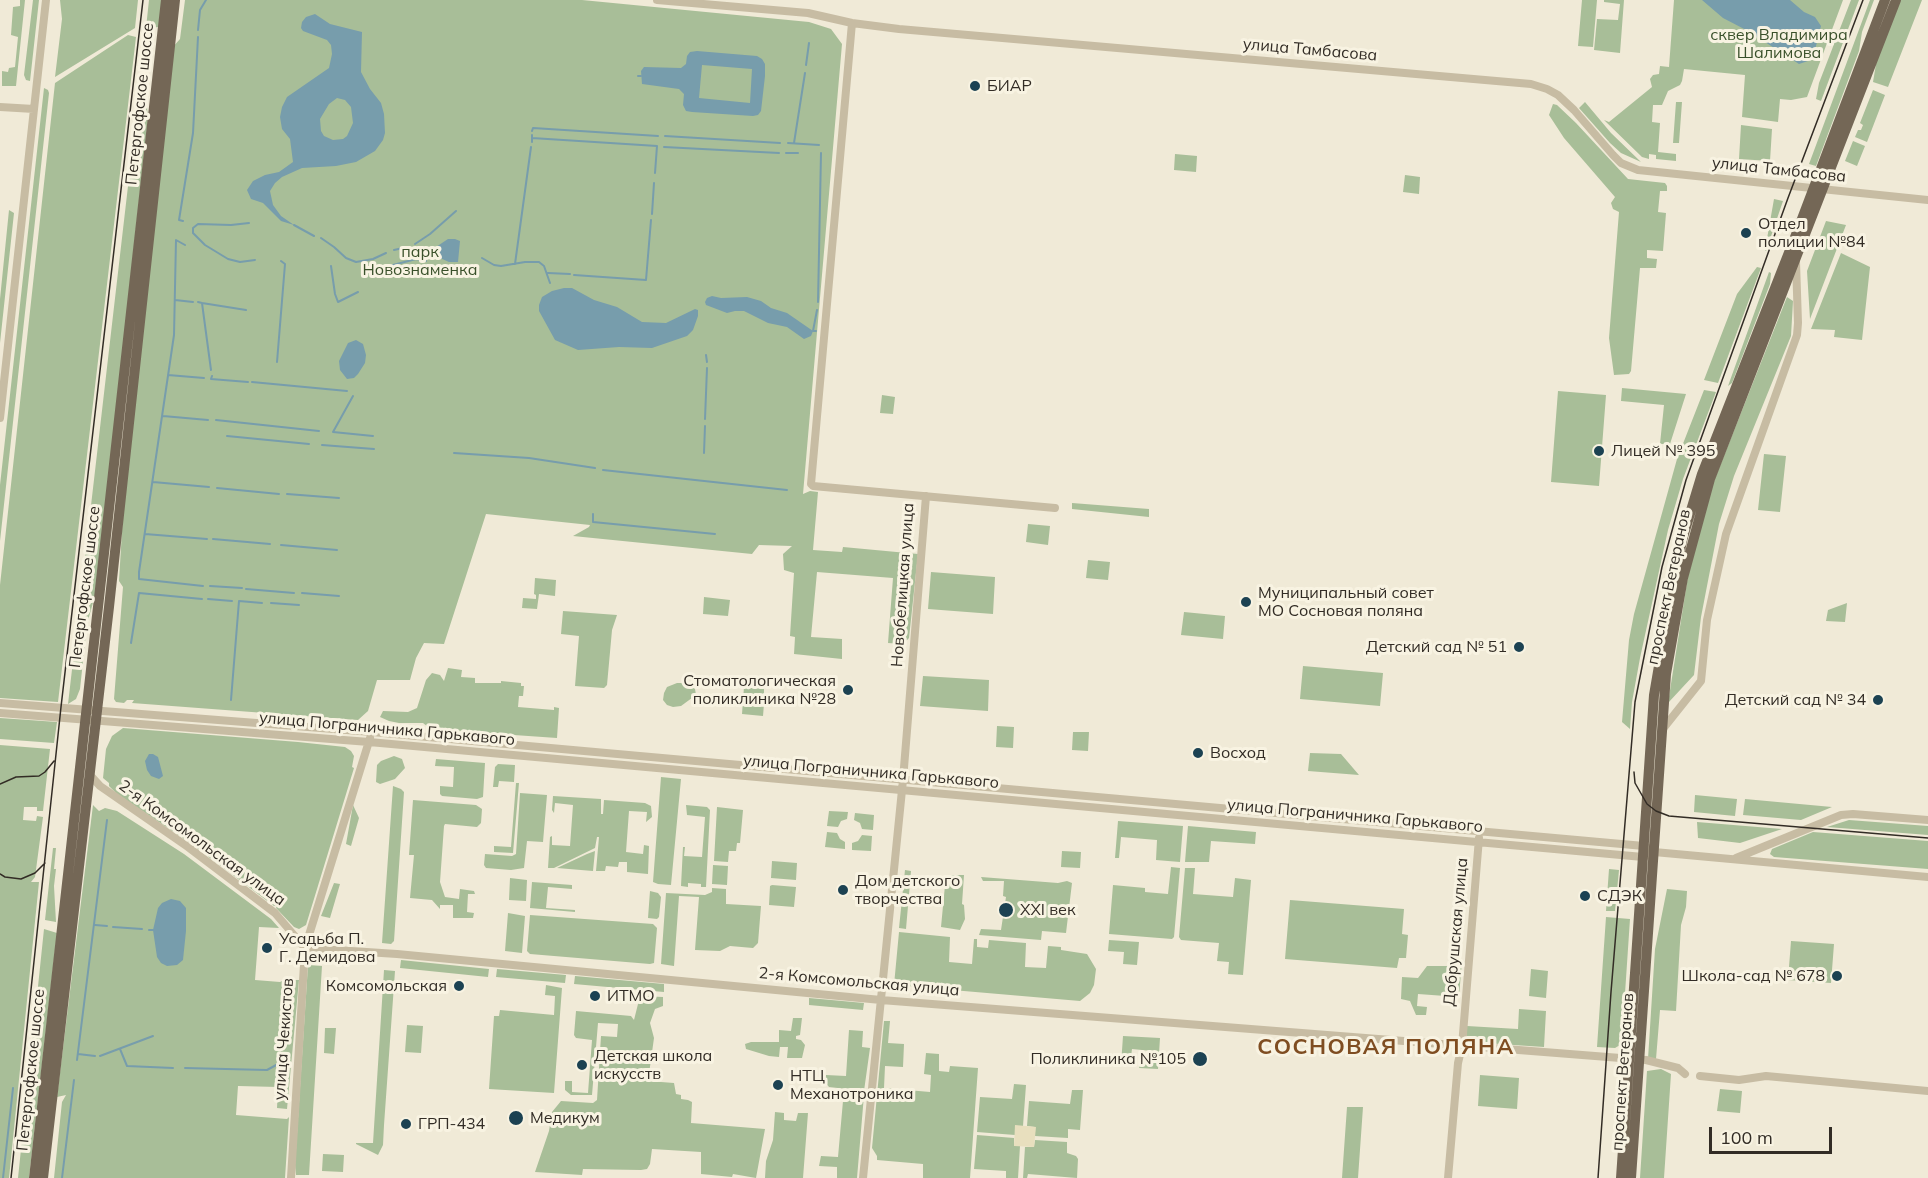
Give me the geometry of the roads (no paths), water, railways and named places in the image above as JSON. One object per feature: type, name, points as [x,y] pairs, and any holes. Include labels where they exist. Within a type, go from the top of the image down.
[{"type":"main road","name":"Петергофское шоссе","points":[[43,1178],[90,775],[91,715],[166,0]]},
{"type":"main road","name":"Петергофское шоссе","points":[[34,1178],[175,0]]},
{"type":"main road","name":"проспект Ветеранов","points":[[1647,852],[1662,731],[1666,674],[1685,568],[1704,498],[1796,261],[1818,190],[1885,0]]},
{"type":"main road","name":"проспект Ветеранов","points":[[1631,1178],[1634,1059],[1654,695],[1683,537],[1702,474],[1896,0]]},
{"type":"main road","name":"проспект Ветеранов","points":[[1621,1178],[1634,1059]]},
{"type":"street","points":[[0,418],[46,0]]},
{"type":"street","name":"улица Тамбасова","points":[[657,0],[808,13],[852,23],[1531,84],[1547,88],[1558,95],[1613,155],[1629,168],[1928,200]]},
{"type":"street","name":"Новобелицкая улица","points":[[852,23],[811,484],[926,496],[903,780],[863,1178]]},
{"type":"street","points":[[0,107],[34,109]]},
{"type":"street","points":[[1662,731],[1701,681],[1707,620],[1726,534],[1797,334],[1796,261]]},
{"type":"street","points":[[926,496],[1055,508]]},
{"type":"street","points":[[0,703],[91,715]]},
{"type":"street","points":[[0,713],[91,715]]},
{"type":"street","name":"улица Пограничника Гарькавого","points":[[91,715],[372,732],[1479,832],[1647,852]]},
{"type":"street","name":"улица Пограничника Гарькавого","points":[[91,715],[1478,842],[1647,852],[1928,877]]},
{"type":"street","name":"улица Чекистов","points":[[291,1178],[305,948],[372,732]]},
{"type":"street","name":"2-я Комсомольская улица","points":[[90,775],[100,786],[188,847],[275,913],[305,948],[408,955],[881,1000],[1634,1059],[1663,1063],[1678,1068],[1685,1074]]},
{"type":"street","points":[[1734,859],[1841,815],[1928,820]]},
{"type":"street","name":"Добрушская улица","points":[[1448,1178],[1458,1063],[1462,1046],[1479,832]]},
{"type":"street","points":[[1700,1076],[1739,1080],[1766,1076],[1928,1091]]},
{"type":"water","points":[[1702,0],[1790,0],[1804,12],[1815,17],[1821,26],[1814,54],[1808,61],[1799,64],[1748,31],[1723,18]]},
{"type":"water","points":[[315,14],[330,24],[362,32],[361,72],[381,103],[385,133],[375,151],[356,162],[302,168],[282,177],[275,183],[270,191],[273,205],[281,216],[294,225],[281,221],[263,203],[251,199],[247,190],[253,181],[279,172],[293,162],[290,139],[282,129],[280,117],[282,107],[287,97],[329,68],[331,45],[327,40],[303,31],[302,22],[306,17]],"holes":[[[337,98],[345,100],[351,107],[353,123],[347,136],[333,140],[324,136],[320,119],[329,104]]]},
{"type":"water","points":[[690,52],[757,56],[762,59],[765,64],[765,76],[761,111],[758,115],[686,111],[683,105],[684,94],[679,89],[642,84],[641,71],[644,67],[681,68],[686,64]],"holes":[[[702,65],[752,69],[750,103],[699,98]]]},
{"type":"water","points":[[448,239],[460,241],[458,262],[449,262],[431,254],[436,247]]},
{"type":"water","points":[[564,288],[572,288],[594,300],[617,307],[642,322],[666,323],[695,309],[698,310],[698,316],[693,330],[687,336],[652,348],[619,347],[578,350],[555,340],[539,311],[542,297]]},
{"type":"water","points":[[712,296],[747,297],[761,301],[771,308],[787,313],[813,331],[811,336],[804,339],[787,327],[768,323],[744,311],[727,313],[706,305],[707,298]]},
{"type":"water","points":[[356,340],[363,344],[366,355],[365,363],[354,378],[347,379],[340,370],[339,361],[348,343]]},
{"type":"water","points":[[149,754],[158,757],[163,776],[159,779],[151,776],[147,770],[145,761]]},
{"type":"water","points":[[171,899],[180,901],[186,908],[186,931],[183,960],[177,965],[167,966],[157,957],[153,930],[158,908],[162,903]]},
{"type":"waterway","points":[[198,30],[200,10],[206,0]]},
{"type":"waterway","points":[[183,221],[179,220],[193,133],[198,37]]},
{"type":"waterway","points":[[806,65],[809,43]]},
{"type":"waterway","points":[[794,143],[805,73]]},
{"type":"waterway","points":[[532,131],[533,128],[658,136]]},
{"type":"waterway","points":[[532,135],[532,142]]},
{"type":"waterway","points":[[665,136],[780,143]]},
{"type":"waterway","points":[[532,138],[657,146],[655,173]]},
{"type":"waterway","points":[[788,143],[819,145]]},
{"type":"waterway","points":[[515,264],[531,147]]},
{"type":"waterway","points":[[664,147],[779,153]]},
{"type":"waterway","points":[[786,153],[798,153]]},
{"type":"waterway","points":[[818,302],[821,153]]},
{"type":"waterway","points":[[652,214],[654,183]]},
{"type":"waterway","points":[[415,244],[456,211]]},
{"type":"waterway","points":[[574,275],[646,280],[651,220]]},
{"type":"waterway","points":[[249,223],[198,224],[193,228],[193,233],[205,245],[228,259],[240,262],[255,260]]},
{"type":"waterway","points":[[294,225],[314,236]]},
{"type":"waterway","points":[[321,238],[346,258],[356,262],[373,259],[386,253]]},
{"type":"waterway","points":[[185,245],[176,240],[174,335],[139,579],[203,586]]},
{"type":"waterway","points":[[394,250],[403,248]]},
{"type":"waterway","points":[[482,258],[501,266],[539,262],[544,266],[550,283]]},
{"type":"waterway","points":[[393,265],[416,259],[426,261]]},
{"type":"waterway","points":[[277,362],[285,264],[281,261]]},
{"type":"waterway","points":[[331,266],[338,302],[358,292]]},
{"type":"waterway","points":[[548,273],[570,274]]},
{"type":"waterway","points":[[175,300],[193,302]]},
{"type":"waterway","points":[[198,302],[202,303],[211,370]]},
{"type":"waterway","points":[[202,303],[246,310]]},
{"type":"waterway","points":[[816,331],[813,331],[817,310]]},
{"type":"waterway","points":[[706,355],[707,362]]},
{"type":"waterway","points":[[705,419],[707,368]]},
{"type":"waterway","points":[[168,375],[204,378]]},
{"type":"waterway","points":[[212,376],[211,379],[248,382]]},
{"type":"waterway","points":[[252,382],[347,391]]},
{"type":"waterway","points":[[353,396],[333,432],[373,436]]},
{"type":"waterway","points":[[163,416],[208,420]]},
{"type":"waterway","points":[[216,420],[319,431]]},
{"type":"waterway","points":[[704,453],[705,426]]},
{"type":"waterway","points":[[227,436],[309,444]]},
{"type":"waterway","points":[[322,445],[374,449]]},
{"type":"waterway","points":[[454,453],[529,458],[595,468]]},
{"type":"waterway","points":[[603,470],[787,490]]},
{"type":"waterway","points":[[153,482],[209,487]]},
{"type":"waterway","points":[[217,488],[279,494]]},
{"type":"waterway","points":[[287,494],[339,498]]},
{"type":"waterway","points":[[593,514],[593,522],[715,534]]},
{"type":"waterway","points":[[145,534],[207,539]]},
{"type":"waterway","points":[[213,539],[270,544]]},
{"type":"waterway","points":[[281,545],[337,550]]},
{"type":"waterway","points":[[210,586],[242,588]]},
{"type":"waterway","points":[[246,589],[294,593]]},
{"type":"waterway","points":[[131,643],[139,593],[202,599]]},
{"type":"waterway","points":[[302,593],[339,596]]},
{"type":"waterway","points":[[208,599],[232,601]]},
{"type":"waterway","points":[[231,700],[239,601],[262,603]]},
{"type":"waterway","points":[[271,603],[299,605]]},
{"type":"waterway","points":[[77,1060],[107,820]]},
{"type":"waterway","points":[[95,925],[107,926]]},
{"type":"waterway","points":[[113,927],[142,929]]},
{"type":"waterway","points":[[100,1056],[153,1036]]},
{"type":"waterway","points":[[120,1049],[127,1066],[173,1068]]},
{"type":"waterway","points":[[78,1054],[95,1056]]},
{"type":"waterway","points":[[185,1068],[267,1070],[278,1064]]},
{"type":"waterway","points":[[62,1178],[74,1080]]},
{"type":"waterway","points":[[3,1178],[13,1088]]},
{"type":"tram line","points":[[11,1178],[61,707],[143,0]]},
{"type":"tram line","points":[[1598,1178],[1635,702],[1662,567],[1686,480],[1788,198],[1863,0]]},
{"type":"tram line","points":[[0,784],[16,777],[39,776],[54,761]]},
{"type":"tram line","points":[[1634,772],[1635,783],[1647,804],[1656,811],[1669,816],[1928,838]]},
{"type":"tram line","points":[[0,874],[21,879],[35,873],[45,863]]},
{"type":"place","name":"БИАР","points":[[975,86]]},
{"type":"place","name":"Отдел полиции №84","points":[[1746,233]]},
{"type":"place","name":"Лицей № 395","points":[[1599,451]]},
{"type":"place","name":"Муниципальный совет МО Сосновая поляна","points":[[1246,602]]},
{"type":"place","name":"Детский сад № 51","points":[[1519,647]]},
{"type":"place","name":"Стоматологическая поликлиника №28","points":[[848,690]]},
{"type":"place","name":"Детский сад № 34","points":[[1878,700]]},
{"type":"place","name":"Восход","points":[[1198,753]]},
{"type":"place","name":"Дом детского творчества","points":[[843,890]]},
{"type":"place","name":"СДЭК","points":[[1585,896]]},
{"type":"place","name":"XXI век","points":[[1006,910]]},
{"type":"place","name":"Усадьба П. Г. Демидова","points":[[267,948]]},
{"type":"place","name":"Школа-сад № 678","points":[[1837,976]]},
{"type":"place","name":"Комсомольская","points":[[459,986]]},
{"type":"place","name":"ИТМО","points":[[595,996]]},
{"type":"place","name":"Поликлиника №105","points":[[1200,1059]]},
{"type":"place","name":"Детская школа искусств","points":[[582,1065]]},
{"type":"place","name":"НТЦ Механотроника","points":[[778,1085]]},
{"type":"place","name":"Медикум","points":[[516,1118]]},
{"type":"place","name":"ГРП-434","points":[[406,1124]]},
{"type":"district","name":"СОСНОВАЯ ПОЛЯНА","points":[[1386,1047]]},
{"type":"park label","name":"сквер Владимира Шалимова","points":[[1779,44]]},
{"type":"park label","name":"парк Новознаменка","points":[[420,261]]}]
